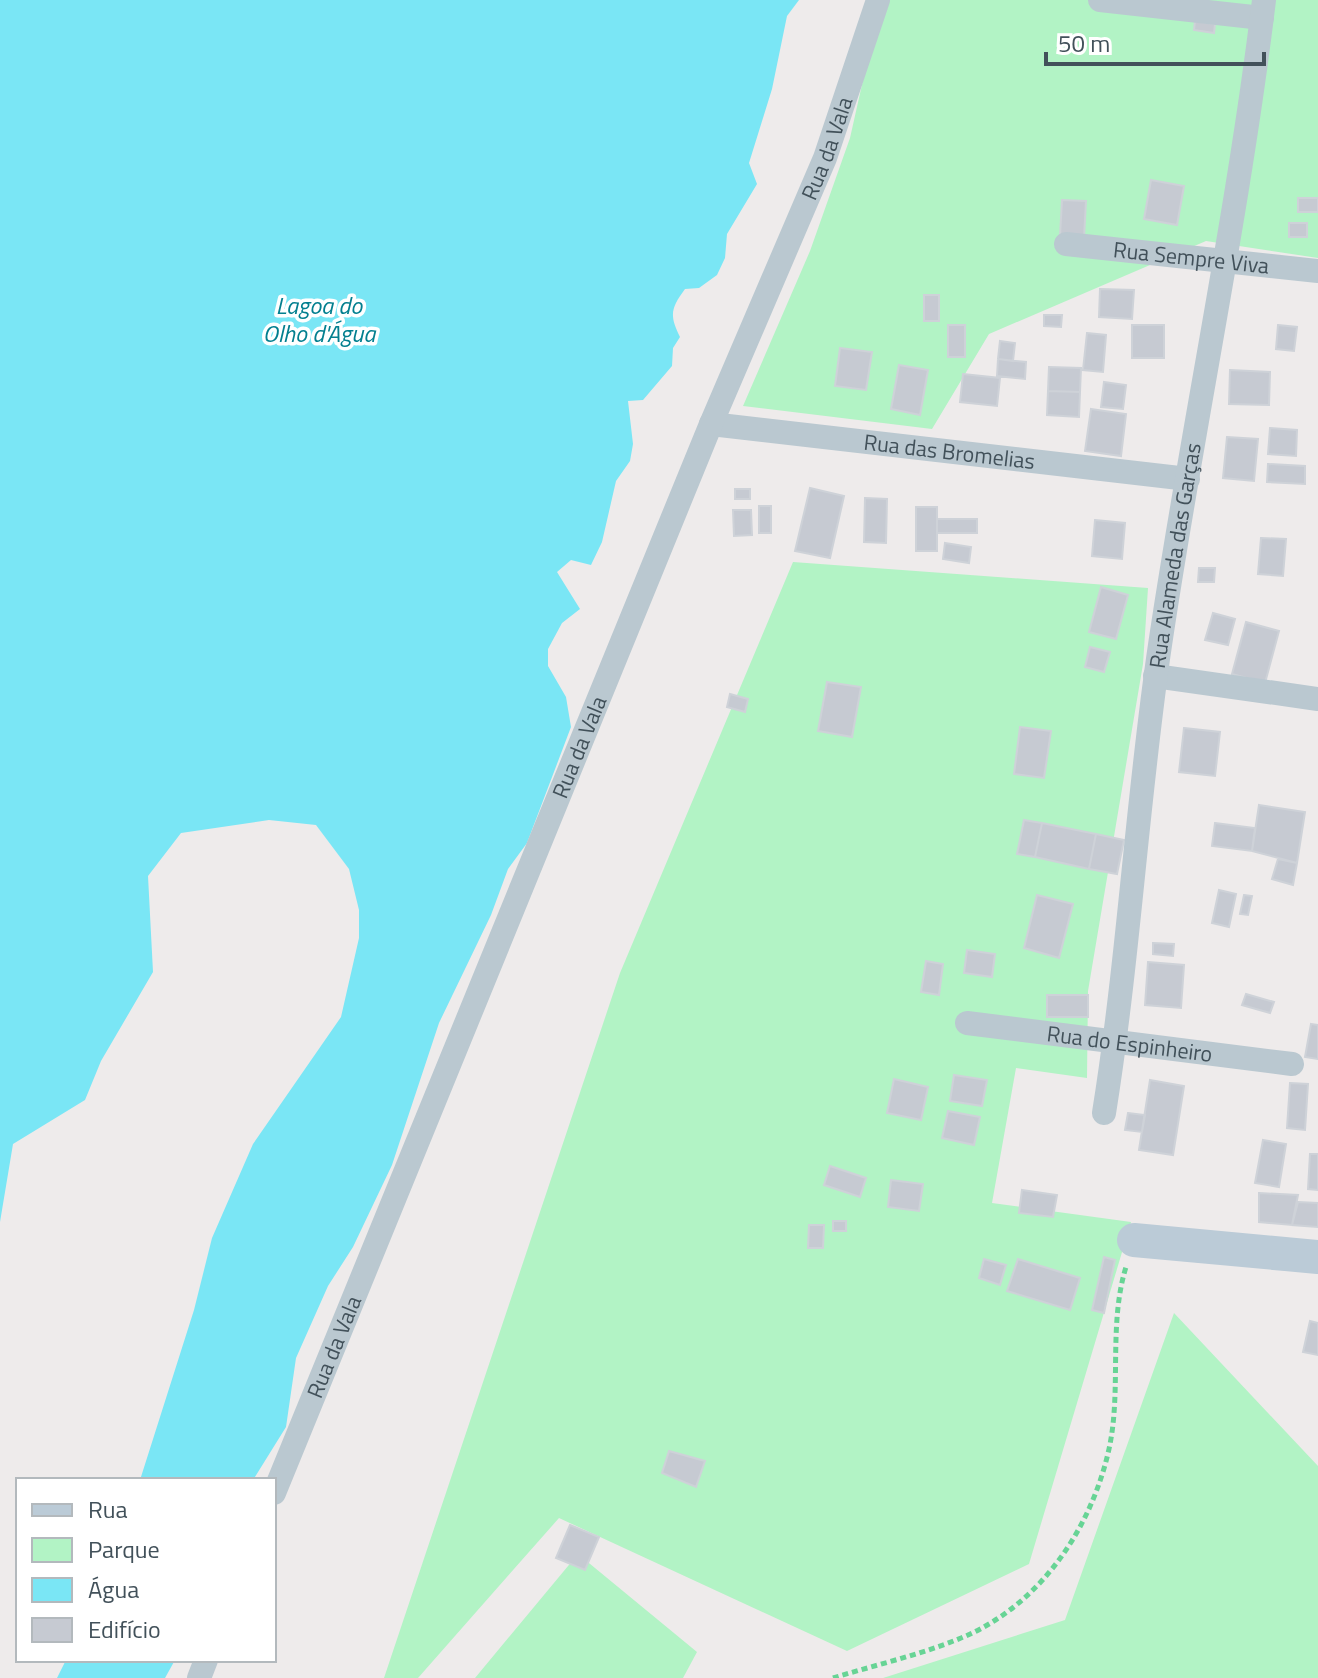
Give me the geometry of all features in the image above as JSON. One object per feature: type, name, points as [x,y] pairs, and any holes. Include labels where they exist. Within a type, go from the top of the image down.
[{"type":"main road","points":[[1134,1240],[1318,1257]]},
{"type":"street","name":"Rua da Vala","points":[[276,1488],[711,424],[825,158],[878,0]]},
{"type":"street","points":[[1100,0],[1263,9]]},
{"type":"street","name":"Rua Alameda das Garças","points":[[1104,1113],[1115,1041],[1155,676],[1226,259],[1263,9]]},
{"type":"street","name":"Rua Sempre Viva","points":[[1066,244],[1318,271]]},
{"type":"street","name":"Rua das Bromelias","points":[[711,424],[1188,479]]},
{"type":"street","points":[[1155,676],[1318,699]]},
{"type":"street","name":"Rua do Espinheiro","points":[[967,1023],[1292,1064]]},
{"type":"path","points":[[833,1678],[962,1637],[1018,1605],[1050,1572],[1080,1531],[1110,1448],[1121,1305]]},
{"type":"green space","points":[[881,0],[1318,0],[1318,258],[1206,241],[989,334],[932,429],[743,406],[810,251],[850,138]]},
{"type":"green space","points":[[793,562],[1148,588],[1143,664],[1088,991],[1087,1078],[1016,1068],[992,1203],[1131,1222],[1029,1564],[847,1651],[559,1518],[418,1678],[384,1678],[620,973]]},
{"type":"green space","points":[[1174,1313],[1318,1466],[1318,1678],[883,1678],[1065,1620]]},
{"type":"green space","points":[[578,1554],[697,1652],[683,1678],[475,1678]]},
{"type":"water","name":"Lagoa do Olho d'Água","points":[[0,0],[799,0],[787,16],[772,89],[749,163],[757,184],[727,234],[725,258],[717,275],[699,288],[685,289],[677,301],[673,317],[680,337],[673,348],[672,366],[643,400],[628,401],[633,444],[630,461],[616,481],[602,542],[591,565],[571,560],[557,572],[580,609],[562,623],[548,649],[548,666],[566,697],[571,727],[527,843],[508,869],[491,915],[439,1023],[392,1165],[353,1247],[328,1286],[296,1358],[286,1427],[254,1478],[141,1478],[194,1310],[212,1238],[253,1144],[341,1017],[359,938],[359,910],[349,869],[316,825],[269,820],[181,833],[148,876],[153,972],[101,1061],[85,1100],[13,1144],[0,1222]]},
{"type":"water","points":[[65,1662],[174,1662],[165,1678],[57,1678]]},
{"type":"building","points":[[1195,21],[1215,24],[1214,33],[1194,30]]},
{"type":"building","points":[[1151,180],[1184,186],[1177,225],[1144,219]]},
{"type":"building","points":[[1298,198],[1318,198],[1318,212],[1298,212]]},
{"type":"building","points":[[1062,200],[1086,201],[1084,238],[1060,236]]},
{"type":"building","points":[[1289,223],[1307,223],[1307,237],[1289,237]]},
{"type":"building","points":[[1100,289],[1134,290],[1132,319],[1099,317]]},
{"type":"building","points":[[924,295],[939,295],[939,321],[924,321]]},
{"type":"building","points":[[1044,315],[1062,315],[1061,327],[1044,326]]},
{"type":"building","points":[[948,325],[965,325],[965,357],[948,357]]},
{"type":"building","points":[[1132,325],[1164,325],[1164,358],[1132,358]]},
{"type":"building","points":[[1278,325],[1297,327],[1294,351],[1276,349]]},
{"type":"building","points":[[1087,333],[1106,335],[1103,372],[1083,370]]},
{"type":"building","points":[[1000,341],[1015,343],[1013,361],[998,359]]},
{"type":"building","points":[[840,348],[872,352],[866,390],[835,386]]},
{"type":"building","points":[[998,359],[1026,362],[1025,379],[997,376]]},
{"type":"building","points":[[899,365],[928,370],[920,415],[891,409]]},
{"type":"building","points":[[1049,367],[1081,368],[1080,392],[1048,391]]},
{"type":"building","points":[[1230,370],[1270,372],[1269,405],[1229,404]]},
{"type":"building","points":[[963,374],[1000,378],[997,406],[960,402]]},
{"type":"building","points":[[1104,382],[1126,385],[1123,409],[1101,407]]},
{"type":"building","points":[[1048,391],[1080,392],[1079,417],[1047,415]]},
{"type":"building","points":[[1091,409],[1126,414],[1121,456],[1085,451]]},
{"type":"building","points":[[1270,428],[1297,430],[1296,456],[1268,454]]},
{"type":"building","points":[[1227,437],[1258,439],[1254,481],[1223,478]]},
{"type":"building","points":[[1268,464],[1305,466],[1305,484],[1267,482]]},
{"type":"building","points":[[810,488],[844,496],[830,558],[795,551]]},
{"type":"building","points":[[735,489],[750,489],[750,499],[735,499]]},
{"type":"building","points":[[865,498],[887,499],[886,543],[864,542]]},
{"type":"building","points":[[759,506],[771,506],[771,533],[759,533]]},
{"type":"building","points":[[916,507],[937,507],[937,551],[916,551]]},
{"type":"building","points":[[733,510],[751,510],[752,535],[734,536]]},
{"type":"building","points":[[937,519],[977,519],[977,533],[937,533]]},
{"type":"building","points":[[1095,520],[1125,523],[1122,559],[1092,556]]},
{"type":"building","points":[[1261,538],[1286,539],[1283,576],[1258,574]]},
{"type":"building","points":[[945,543],[971,547],[969,563],[943,559]]},
{"type":"building","points":[[1199,568],[1215,568],[1214,582],[1198,582]]},
{"type":"building","points":[[1101,587],[1128,595],[1116,639],[1089,632]]},
{"type":"building","points":[[1213,613],[1235,619],[1228,645],[1205,640]]},
{"type":"building","points":[[1246,622],[1279,631],[1265,683],[1232,674]]},
{"type":"building","points":[[1090,647],[1110,652],[1104,672],[1085,667]]},
{"type":"building","points":[[827,682],[861,687],[852,737],[818,731]]},
{"type":"building","points":[[730,694],[748,699],[745,712],[727,707]]},
{"type":"building","points":[[1020,727],[1051,731],[1044,778],[1014,774]]},
{"type":"building","points":[[1184,728],[1220,732],[1215,776],[1179,772]]},
{"type":"building","points":[[1259,805],[1305,812],[1297,863],[1252,851]]},
{"type":"building","points":[[1024,820],[1042,823],[1035,857],[1017,854]]},
{"type":"building","points":[[1042,823],[1096,834],[1089,869],[1035,857]]},
{"type":"building","points":[[1215,823],[1255,828],[1252,851],[1212,846]]},
{"type":"building","points":[[1096,834],[1124,840],[1117,874],[1089,869]]},
{"type":"building","points":[[1278,859],[1297,863],[1293,885],[1272,879]]},
{"type":"building","points":[[1219,890],[1236,894],[1229,927],[1212,923]]},
{"type":"building","points":[[1037,895],[1073,904],[1059,958],[1024,948]]},
{"type":"building","points":[[1244,895],[1252,896],[1248,915],[1240,914]]},
{"type":"building","points":[[1153,943],[1174,944],[1173,956],[1153,954]]},
{"type":"building","points":[[967,950],[995,954],[992,977],[964,973]]},
{"type":"building","points":[[926,961],[943,964],[939,995],[921,992]]},
{"type":"building","points":[[1148,962],[1184,965],[1181,1008],[1145,1005]]},
{"type":"building","points":[[1246,994],[1274,1002],[1270,1013],[1242,1005]]},
{"type":"building","points":[[1047,995],[1088,995],[1088,1017],[1047,1017]]},
{"type":"building","points":[[1311,1024],[1318,1025],[1318,1059],[1305,1057]]},
{"type":"building","points":[[954,1075],[987,1080],[982,1106],[950,1101]]},
{"type":"building","points":[[894,1079],[928,1087],[921,1120],[887,1113]]},
{"type":"building","points":[[1150,1080],[1184,1086],[1173,1155],[1139,1150]]},
{"type":"building","points":[[1290,1083],[1308,1084],[1305,1130],[1287,1128]]},
{"type":"building","points":[[948,1111],[980,1117],[974,1145],[942,1138]]},
{"type":"building","points":[[1128,1113],[1145,1115],[1142,1132],[1125,1130]]},
{"type":"building","points":[[1263,1140],[1286,1144],[1279,1187],[1255,1183]]},
{"type":"building","points":[[1310,1154],[1318,1154],[1318,1190],[1308,1189]]},
{"type":"building","points":[[830,1166],[866,1178],[860,1197],[824,1185]]},
{"type":"building","points":[[891,1180],[923,1184],[919,1211],[888,1207]]},
{"type":"building","points":[[1022,1190],[1057,1195],[1053,1217],[1019,1213]]},
{"type":"building","points":[[1259,1193],[1298,1195],[1292,1225],[1259,1222]]},
{"type":"building","points":[[1298,1202],[1318,1203],[1318,1227],[1292,1225]]},
{"type":"building","points":[[833,1221],[846,1221],[846,1231],[833,1231]]},
{"type":"building","points":[[809,1225],[824,1225],[823,1248],[808,1248]]},
{"type":"building","points":[[1104,1257],[1115,1260],[1104,1313],[1092,1310]]},
{"type":"building","points":[[984,1259],[1006,1265],[1000,1285],[979,1278]]},
{"type":"building","points":[[1018,1259],[1080,1278],[1070,1310],[1007,1291]]},
{"type":"building","points":[[1310,1321],[1318,1323],[1318,1355],[1303,1352]]},
{"type":"building","points":[[669,1451],[705,1461],[696,1487],[662,1473]]},
{"type":"building","points":[[570,1525],[599,1537],[585,1570],[556,1558]]}]
